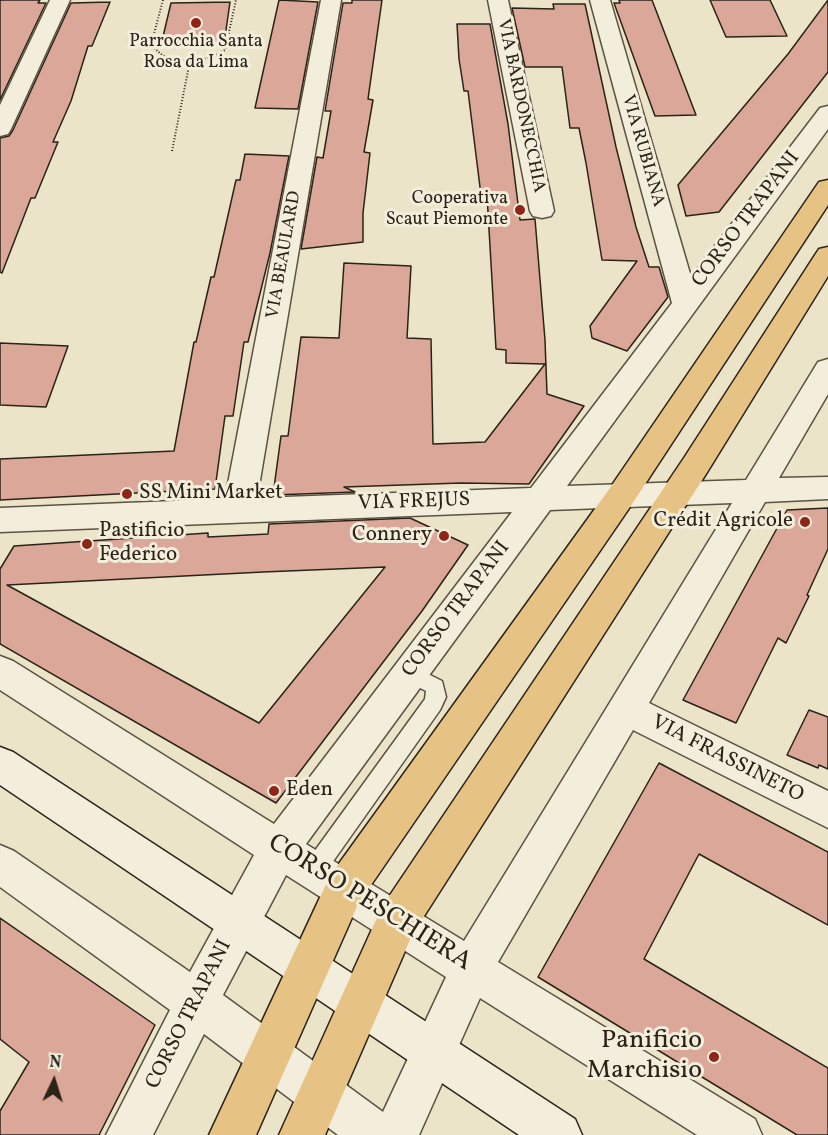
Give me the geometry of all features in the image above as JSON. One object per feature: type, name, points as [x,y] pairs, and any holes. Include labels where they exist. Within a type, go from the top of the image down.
[{"type":"main road","name":"CORSO TRAPANI","points":[[232,1135],[307,968],[313,870],[621,496],[828,186]]},
{"type":"main road","points":[[302,1135],[397,921],[676,494],[828,255]]},
{"type":"street","points":[[0,129],[60,0]]},
{"type":"street","name":"VIA BEAULARD","points":[[239,510],[331,0]]},
{"type":"street","name":"VIA BARDONECCHIA","points":[[498,0],[542,211]]},
{"type":"street","name":"VIA RUBIANA","points":[[600,0],[685,302]]},
{"type":"street","name":"CORSO TRAPANI","points":[[129,1135],[238,922],[313,870],[410,674],[828,113]]},
{"type":"street","points":[[396,1135],[472,967],[828,369]]},
{"type":"street","name":"VIA FREJUS","points":[[2,526],[239,510],[828,488]]},
{"type":"street","name":"CORSO PESCHIERA","points":[[0,671],[313,870],[739,1135]]},
{"type":"street","name":"VIA FRASSINETO","points":[[627,709],[828,810]]},
{"type":"street","points":[[0,764],[559,1135]]},
{"type":"street","points":[[0,864],[196,1002],[376,1135]]},
{"type":"path","points":[[163,0],[151,45],[162,55],[190,61],[208,58],[225,50],[236,0]]},
{"type":"path","points":[[172,151],[190,61]]},
{"type":"building","points":[[0,0],[40,0],[38,3],[46,3],[0,100]]},
{"type":"building","points":[[279,0],[318,2],[298,109],[255,108]]},
{"type":"building","points":[[352,0],[382,0],[368,99],[373,100],[364,152],[370,153],[363,213],[363,242],[301,249],[317,157],[323,158],[331,111],[325,111],[343,3],[352,3]]},
{"type":"building","points":[[619,0],[652,0],[696,115],[655,116],[614,3],[620,3]]},
{"type":"building","points":[[710,0],[770,0],[787,36],[726,37]]},
{"type":"building","points":[[828,0],[828,72],[719,212],[686,216],[678,185],[788,54]]},
{"type":"building","points":[[110,2],[92,46],[88,46],[71,101],[53,142],[58,142],[35,198],[31,198],[2,273],[0,272],[0,138],[9,136],[13,130],[71,3]]},
{"type":"building","name":"Parrocchia Santa Rosa da Lima","points":[[230,2],[224,44],[161,45],[171,3]]},
{"type":"building","points":[[553,4],[585,4],[636,227],[649,267],[659,267],[668,297],[627,351],[592,338],[590,326],[637,261],[602,260],[579,128],[570,128],[562,67],[525,67],[512,8],[554,9]]},
{"type":"building","points":[[457,24],[490,24],[508,124],[520,220],[535,219],[545,340],[547,394],[584,406],[529,484],[461,483],[344,487],[355,492],[273,495],[281,436],[288,436],[301,337],[339,338],[344,263],[411,266],[407,338],[431,339],[433,444],[485,442],[545,364],[506,363],[506,350],[496,349],[487,195],[481,195],[468,91],[464,91],[459,59]]},
{"type":"building","points":[[245,154],[289,156],[270,253],[248,342],[244,342],[233,416],[225,416],[215,489],[0,500],[0,459],[174,451],[194,342],[196,342],[211,277],[214,277],[236,180],[240,180]]},
{"type":"building","points":[[0,343],[68,346],[46,407],[0,405]]},
{"type":"building","points":[[828,508],[828,549],[807,595],[809,596],[786,643],[778,638],[736,723],[683,700],[787,510]]},
{"type":"building","points":[[410,518],[468,545],[422,611],[276,803],[0,644],[0,569],[14,546],[208,533],[208,537],[268,534],[269,524]],"holes":[[[385,567],[259,723],[7,585]]]},
{"type":"building","points":[[809,710],[828,717],[828,769],[819,765],[818,768],[787,755]]},
{"type":"building","points":[[659,763],[828,852],[828,925],[699,854],[644,959],[828,1068],[828,1135],[797,1135],[538,977]]},
{"type":"building","points":[[0,918],[155,1025],[99,1135],[0,1135],[0,1111],[29,1062],[0,1039]]},
{"type":"place","name":"Parrocchia Santa Rosa da Lima","points":[[196,23]]},
{"type":"place","name":"Cooperativa Scaut Piemonte","points":[[520,210]]},
{"type":"place","name":"SS Mini Market","points":[[127,494]]},
{"type":"place","name":"Crédit Agricole","points":[[805,522]]},
{"type":"place","name":"Connery","points":[[444,536]]},
{"type":"place","name":"Pastificio Federico","points":[[87,544]]},
{"type":"place","name":"Eden","points":[[274,791]]},
{"type":"place","name":"Panificio Marchisio","points":[[714,1057]]}]
